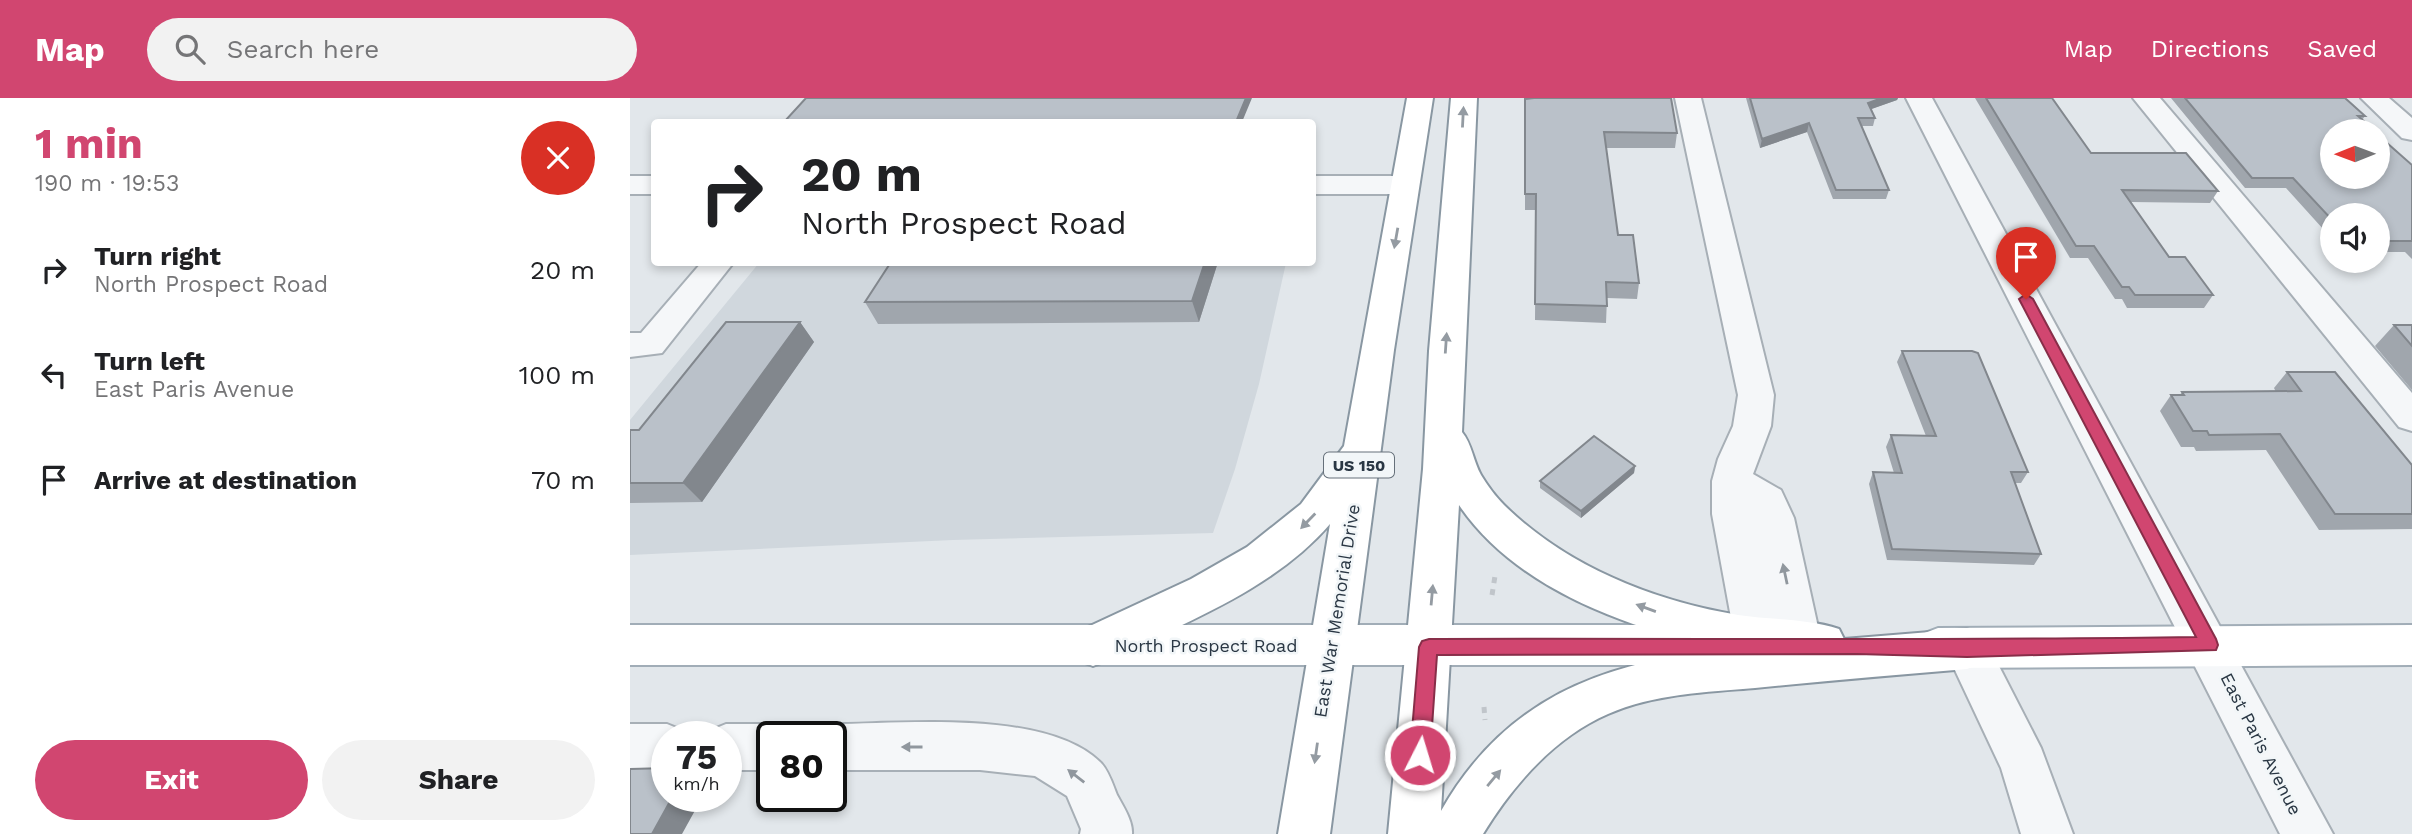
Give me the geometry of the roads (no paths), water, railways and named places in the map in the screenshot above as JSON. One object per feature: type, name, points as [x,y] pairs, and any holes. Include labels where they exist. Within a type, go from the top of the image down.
[{"type":"main road","name":"East War Memorial Drive","points":[[1304,834],[1362,446],[1420,98]]},
{"type":"main road","points":[[1414,834],[1442,469],[1445,380],[1464,98]]},
{"type":"main road","points":[[1445,380],[1449,439],[1456,467],[1477,504],[1493,522],[1532,552],[1596,589],[1688,622],[1771,641]]},
{"type":"main road","points":[[1093,646],[1197,595],[1266,556],[1307,523],[1336,488],[1362,446]]},
{"type":"main road","name":"North Prospect Road","points":[[630,645],[1429,647],[1771,641],[1967,649],[2412,645]]},
{"type":"main road","points":[[1456,834],[1467,813],[1517,753],[1563,714],[1596,697],[1641,683],[1714,671],[1967,649]]},
{"type":"street","points":[[1688,98],[1756,396],[1752,426],[1737,459],[1732,481],[1732,514],[1771,641]]},
{"type":"street","name":"East Paris Avenue","points":[[1919,98],[2307,834]]},
{"type":"street","points":[[2146,98],[2412,418]]},
{"type":"street","points":[[2374,98],[2412,132]]},
{"type":"street","points":[[630,185],[651,185]]},
{"type":"street","points":[[1316,185],[1405,185]]},
{"type":"street","points":[[630,345],[650,345],[716,266]]},
{"type":"street","points":[[1967,649],[2024,764],[2048,834]]},
{"type":"street","points":[[630,747],[651,747]]},
{"type":"street","points":[[847,747],[980,747],[1043,754],[1084,779],[1107,828],[1106,834]]}]
